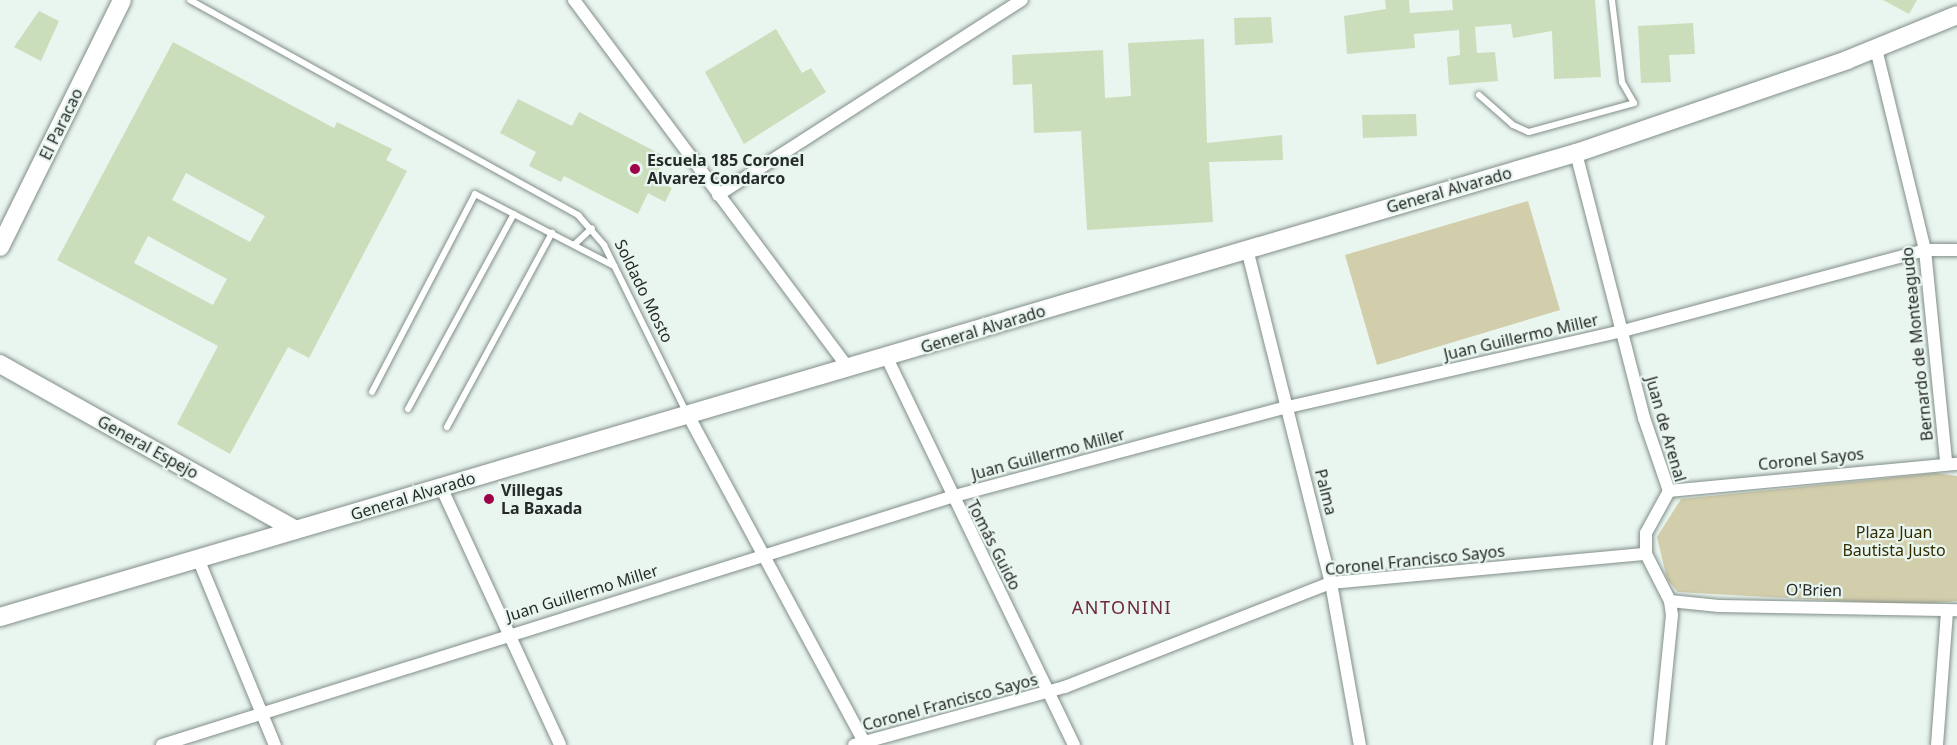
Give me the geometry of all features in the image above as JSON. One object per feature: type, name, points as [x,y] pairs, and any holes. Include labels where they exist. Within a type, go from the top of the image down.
[{"type":"street","name":"El Paracao","points":[[0,247],[122,0]]},
{"type":"street","points":[[574,0],[848,368]]},
{"type":"street","points":[[718,195],[1022,0]]},
{"type":"street","name":"General Alvarado","points":[[0,617],[199,561],[441,487],[887,358],[1247,249],[1576,153],[1876,49],[1957,15]]},
{"type":"street","name":"Bernardo de Monteagudo","points":[[1876,49],[1925,250],[1951,463]]},
{"type":"street","name":"Juan de Arenal","points":[[1576,153],[1623,331],[1669,490],[1650,518],[1646,554]]},
{"type":"street","name":"Palma","points":[[1247,249],[1331,583],[1360,745]]},
{"type":"street","name":"Juan Guillermo Miller","points":[[162,745],[509,633],[951,497],[1288,407],[1623,331],[1925,250],[1957,250]]},
{"type":"street","name":"Tomás Guido","points":[[887,358],[951,497],[1074,745]]},
{"type":"street","name":"General Espejo","points":[[0,364],[296,530]]},
{"type":"street","name":"Soldado Mosto","points":[[688,415],[861,744]]},
{"type":"street","name":"Coronel Sayos","points":[[1669,490],[1951,463]]},
{"type":"street","points":[[441,487],[560,745]]},
{"type":"street","points":[[1646,554],[1670,600],[1659,745]]},
{"type":"street","name":"Coronel Francisco Sayos","points":[[861,744],[1049,692],[1331,583],[1646,554]]},
{"type":"street","points":[[199,561],[274,745]]},
{"type":"street","name":"O'Brien","points":[[1670,600],[1952,611]]},
{"type":"street","points":[[1937,745],[1952,611]]},
{"type":"lane","name":"Soldado Mosto","points":[[190,0],[551,197],[592,228],[615,266],[688,415]]},
{"type":"lane","points":[[1479,95],[1512,125],[1530,132],[1634,104],[1622,82],[1612,0]]},
{"type":"lane","points":[[372,392],[475,194],[615,266]]},
{"type":"lane","points":[[408,409],[514,214]]},
{"type":"lane","points":[[574,244],[592,228]]},
{"type":"lane","points":[[447,427],[552,233]]},
{"type":"green space","points":[[1528,201],[1560,310],[1377,365],[1345,255]]},
{"type":"green space","name":"Plaza Juan Bautista Justo","points":[[1937,473],[1957,476],[1957,601],[1911,605],[1678,592],[1667,579],[1657,537],[1681,499]]},
{"type":"building","points":[[1385,0],[1409,0],[1410,13],[1453,10],[1452,0],[1595,0],[1601,77],[1554,79],[1552,31],[1513,38],[1511,24],[1475,27],[1477,53],[1495,52],[1498,81],[1449,85],[1447,57],[1460,55],[1459,30],[1414,34],[1415,48],[1347,54],[1344,16],[1386,9]]},
{"type":"building","points":[[1883,0],[1917,0],[1909,14]]},
{"type":"building","points":[[39,11],[59,21],[41,61],[14,47]]},
{"type":"building","points":[[1271,17],[1273,43],[1235,45],[1234,18]]},
{"type":"building","points":[[1693,23],[1695,54],[1669,55],[1671,82],[1641,83],[1638,26]]},
{"type":"building","points":[[776,29],[802,73],[811,68],[826,92],[744,144],[705,72]]},
{"type":"building","points":[[1204,39],[1207,143],[1282,135],[1283,160],[1209,162],[1213,222],[1087,230],[1081,131],[1034,133],[1032,84],[1013,85],[1012,55],[1103,50],[1105,98],[1131,96],[1128,43]]},
{"type":"building","points":[[173,42],[334,128],[337,122],[392,149],[386,160],[407,171],[309,358],[288,347],[230,454],[177,424],[218,346],[57,260]],"holes":[[[186,173],[265,216],[250,242],[172,200]],[[148,236],[227,279],[213,305],[134,263]]]},
{"type":"building","points":[[518,99],[572,126],[579,112],[666,157],[654,179],[672,188],[665,202],[648,193],[638,214],[564,176],[561,182],[529,166],[536,152],[500,133]]},
{"type":"building","points":[[1416,114],[1417,136],[1363,138],[1362,115]]},
{"type":"place","name":"Escuela 185 Coronel Alvarez Condarco","points":[[635,169]]},
{"type":"place","name":"Villegas La Baxada","points":[[489,499]]},
{"type":"district","name":"ANTONINI","points":[[1122,607]]}]
